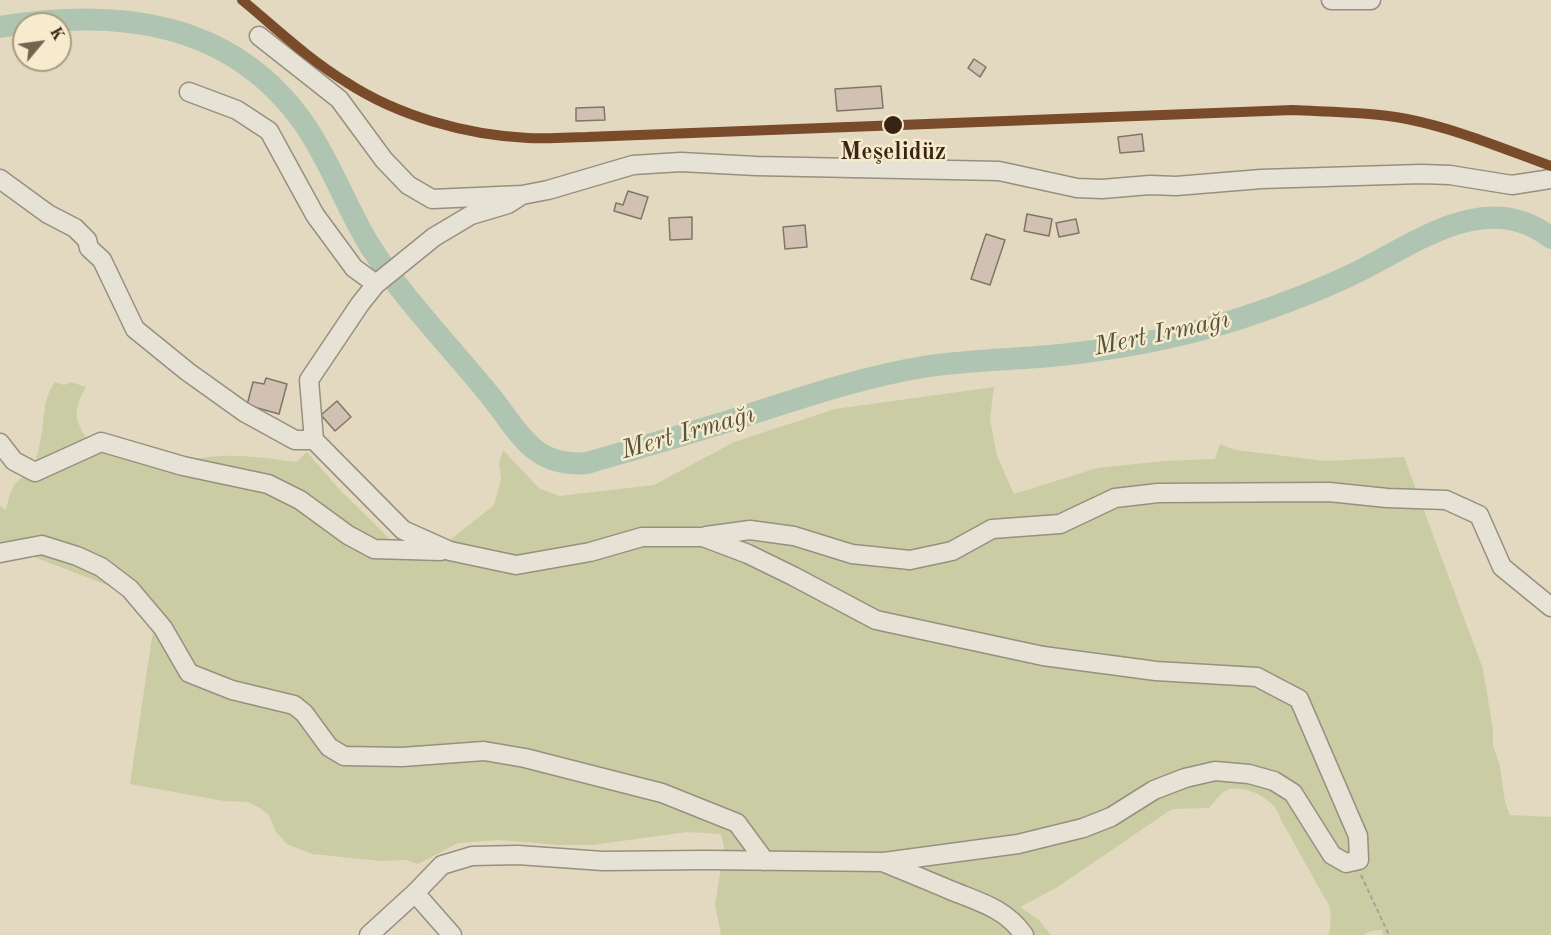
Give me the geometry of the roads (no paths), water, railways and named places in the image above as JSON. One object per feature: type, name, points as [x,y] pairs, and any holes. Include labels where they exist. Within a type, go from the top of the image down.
[{"type":"street","points":[[1331,0],[1371,0]]},
{"type":"street","points":[[259,36],[339,99],[384,160],[408,185],[432,199],[522,195],[548,190],[633,165],[681,162],[756,166],[999,171],[1077,188],[1102,189],[1261,179],[1421,174],[1450,175],[1512,185],[1551,179]]},
{"type":"street","points":[[189,92],[237,110],[269,131],[315,215],[354,268],[376,284]]},
{"type":"street","points":[[0,179],[48,214],[75,228],[87,240],[89,248],[102,260],[135,329],[188,372],[244,412],[295,440],[314,440]]},
{"type":"street","points":[[450,551],[403,530],[314,440],[309,380],[376,284],[434,237],[471,215],[508,204],[522,195]]},
{"type":"street","points":[[0,443],[14,461],[35,472],[101,442],[183,466],[268,484],[300,500],[348,535],[374,549],[450,551],[516,565],[590,552],[642,537],[703,537],[750,530],[794,536],[852,554],[910,560],[952,551],[992,529],[1060,524],[1115,498],[1158,493],[1329,492],[1387,498],[1446,500],[1479,515],[1503,567],[1551,607]]},
{"type":"street","points":[[369,935],[416,893],[442,865],[472,856],[518,855],[603,861],[884,862],[1018,844],[1083,828],[1111,818],[1154,790],[1185,778],[1215,771],[1249,774],[1274,781],[1293,793],[1332,855],[1347,863],[1359,860],[1358,836],[1299,699],[1257,677],[1156,671],[1043,656],[876,620],[748,554],[703,537]]},
{"type":"street","points":[[0,553],[42,545],[77,556],[100,567],[130,589],[163,628],[189,673],[232,690],[294,705],[304,713],[329,747],[344,756],[402,758],[483,750],[525,758],[662,793],[737,823],[765,861]]},
{"type":"street","points":[[884,862],[982,901],[1016,924],[1024,935]]},
{"type":"street","points":[[416,893],[452,935]]},
{"type":"waterway","name":"Mert Irmağı","points":[[0,27],[44,21],[129,22],[169,29],[208,43],[243,63],[276,90],[305,125],[323,154],[370,246],[413,305],[492,398],[520,435],[541,454],[569,463],[587,463],[874,377],[959,362],[1093,351],[1167,338],[1215,326],[1309,294],[1427,236],[1477,219],[1502,218],[1527,224],[1551,238]]},
{"type":"place","name":"Meşelidüz","points":[[893,125]]}]
